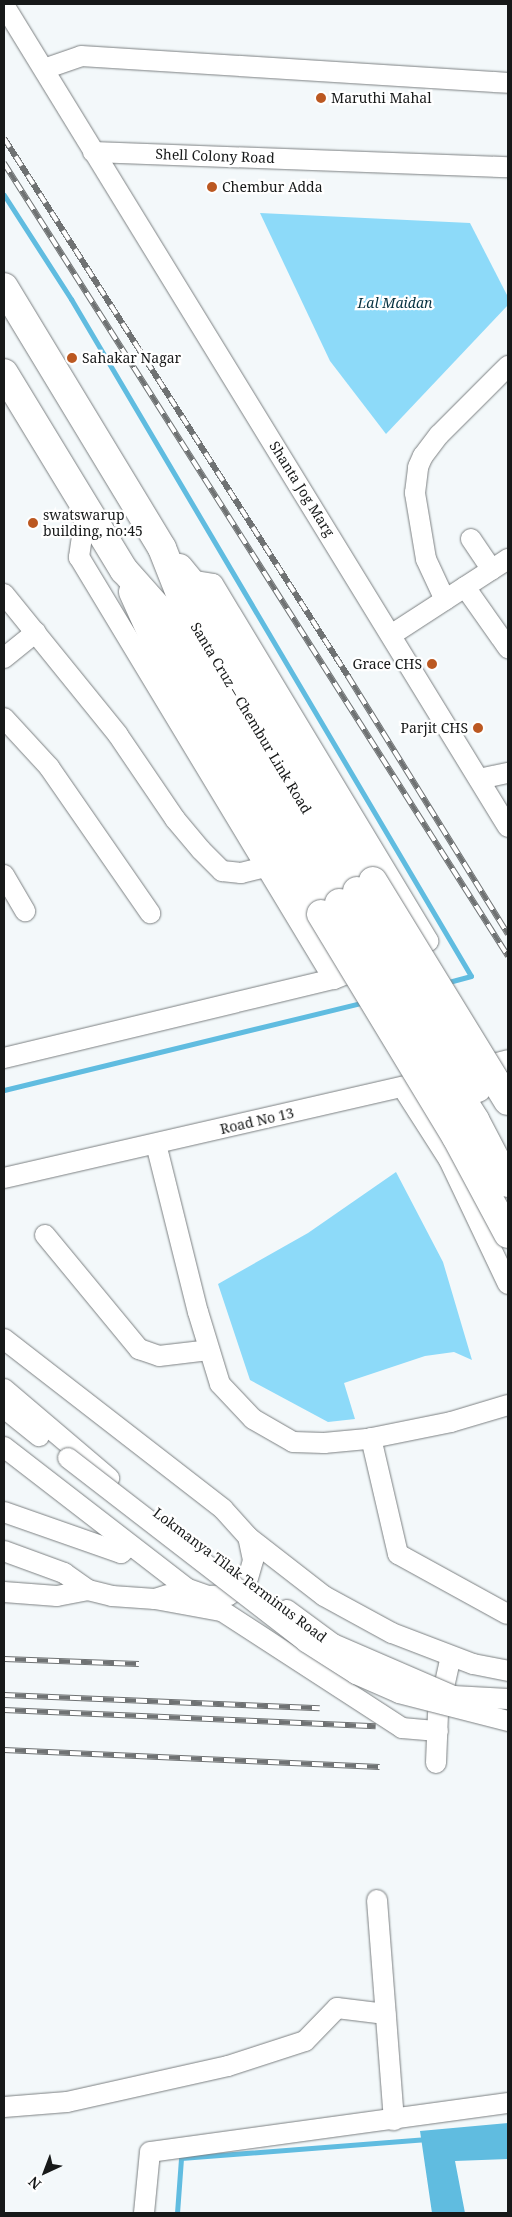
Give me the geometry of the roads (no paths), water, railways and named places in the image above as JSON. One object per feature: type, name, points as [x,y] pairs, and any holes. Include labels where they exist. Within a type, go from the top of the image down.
[{"type":"highway","name":"Santa Cruz – Chembur Link Road","points":[[4,287],[162,548],[188,614],[475,1120],[508,1183]]},
{"type":"highway","name":"Santa Cruz – Chembur Link Road","points":[[4,373],[124,570],[172,624],[508,1143]]},
{"type":"highway","points":[[162,548],[207,602],[348,897],[456,1137],[508,1234]]},
{"type":"highway","points":[[348,897],[508,1101]]},
{"type":"highway","points":[[494,1700],[508,1733]]},
{"type":"street","points":[[4,5],[93,152]]},
{"type":"street","points":[[44,69],[81,56],[508,83]]},
{"type":"street","name":"Shell Colony Road","points":[[93,152],[508,167]]},
{"type":"street","name":"Shanta Jog Marg","points":[[93,152],[508,825]]},
{"type":"street","points":[[442,594],[426,559],[416,493],[418,467],[423,456],[439,435],[508,366]]},
{"type":"street","points":[[86,509],[79,557],[269,866],[334,979]]},
{"type":"street","points":[[471,539],[498,566]]},
{"type":"street","points":[[442,594],[465,587],[498,566]]},
{"type":"street","points":[[392,635],[442,594],[498,566]]},
{"type":"street","points":[[4,1058],[334,979],[428,942],[213,584],[188,580]]},
{"type":"street","points":[[465,587],[508,648]]},
{"type":"street","points":[[4,594],[118,734],[175,819],[201,850],[222,871],[242,873],[269,866]]},
{"type":"street","points":[[4,658],[36,632]]},
{"type":"street","points":[[4,718],[49,767],[150,913]]},
{"type":"street","points":[[479,779],[508,773]]},
{"type":"street","points":[[4,875],[25,911]]},
{"type":"street","name":"Road No 13","points":[[4,1178],[403,1088],[508,1060]]},
{"type":"street","points":[[403,1088],[449,1160],[508,1284]]},
{"type":"street","points":[[156,1144],[209,1350],[220,1384],[253,1419],[293,1442],[324,1443],[371,1438],[451,1422],[508,1405]]},
{"type":"street","points":[[45,1235],[138,1349],[159,1356],[209,1350]]},
{"type":"street","points":[[4,1339],[223,1509],[248,1537],[324,1596],[392,1633],[451,1656],[508,1671]]},
{"type":"street","name":"Lokmanya Tilak Terminus Road","points":[[4,1389],[109,1478],[333,1644],[453,1696],[494,1700]]},
{"type":"street","name":"Lokmanya Tilak Terminus Road","points":[[4,1408],[306,1642],[356,1674],[399,1693],[494,1700]]},
{"type":"street","points":[[371,1438],[398,1554],[507,1614]]},
{"type":"street","points":[[4,1446],[188,1589],[208,1596],[229,1595],[248,1578],[253,1560],[248,1537]]},
{"type":"street","points":[[5,1511],[121,1553],[130,1545]]},
{"type":"street","points":[[4,1551],[64,1573],[88,1590],[112,1596],[155,1599],[222,1611],[402,1728],[438,1731]]},
{"type":"street","points":[[155,1599],[188,1589]]},
{"type":"street","points":[[4,1592],[57,1596],[88,1590]]},
{"type":"street","points":[[436,1763],[438,1731],[451,1656]]},
{"type":"street","name":"Lokmanya Tilak Terminus Road","points":[[494,1700],[508,1721]]},
{"type":"street","points":[[377,1900],[394,2120]]},
{"type":"street","points":[[4,2107],[67,2102],[228,2066],[305,2042],[337,2008],[386,2014]]},
{"type":"street","points":[[144,2213],[150,2152],[508,2103]]},
{"type":"waterway","points":[[4,195],[71,299],[471,976],[444,983]]},
{"type":"waterway","points":[[4,1090],[365,1002]]},
{"type":"waterway","points":[[177,2213],[181,2158],[427,2139]]},
{"type":"railway","points":[[4,138],[348,676],[508,934]]},
{"type":"railway","points":[[4,163],[508,956]]},
{"type":"railway","points":[[4,1659],[139,1664]]},
{"type":"railway","points":[[4,1695],[320,1708]]},
{"type":"railway","points":[[4,1710],[376,1726]]},
{"type":"railway","points":[[4,1750],[380,1767]]},
{"type":"place","name":"Maruthi Mahal","points":[[321,98]]},
{"type":"place","name":"Chembur Adda","points":[[212,187]]},
{"type":"place","name":"Sahakar Nagar","points":[[72,358]]},
{"type":"place","name":"swatswarup building, no:45","points":[[33,523]]},
{"type":"place","name":"Grace CHS","points":[[432,664]]},
{"type":"place","name":"Parjit CHS","points":[[478,728]]},
{"type":"park label","name":"Lal Maidan","points":[[395,303]]}]
